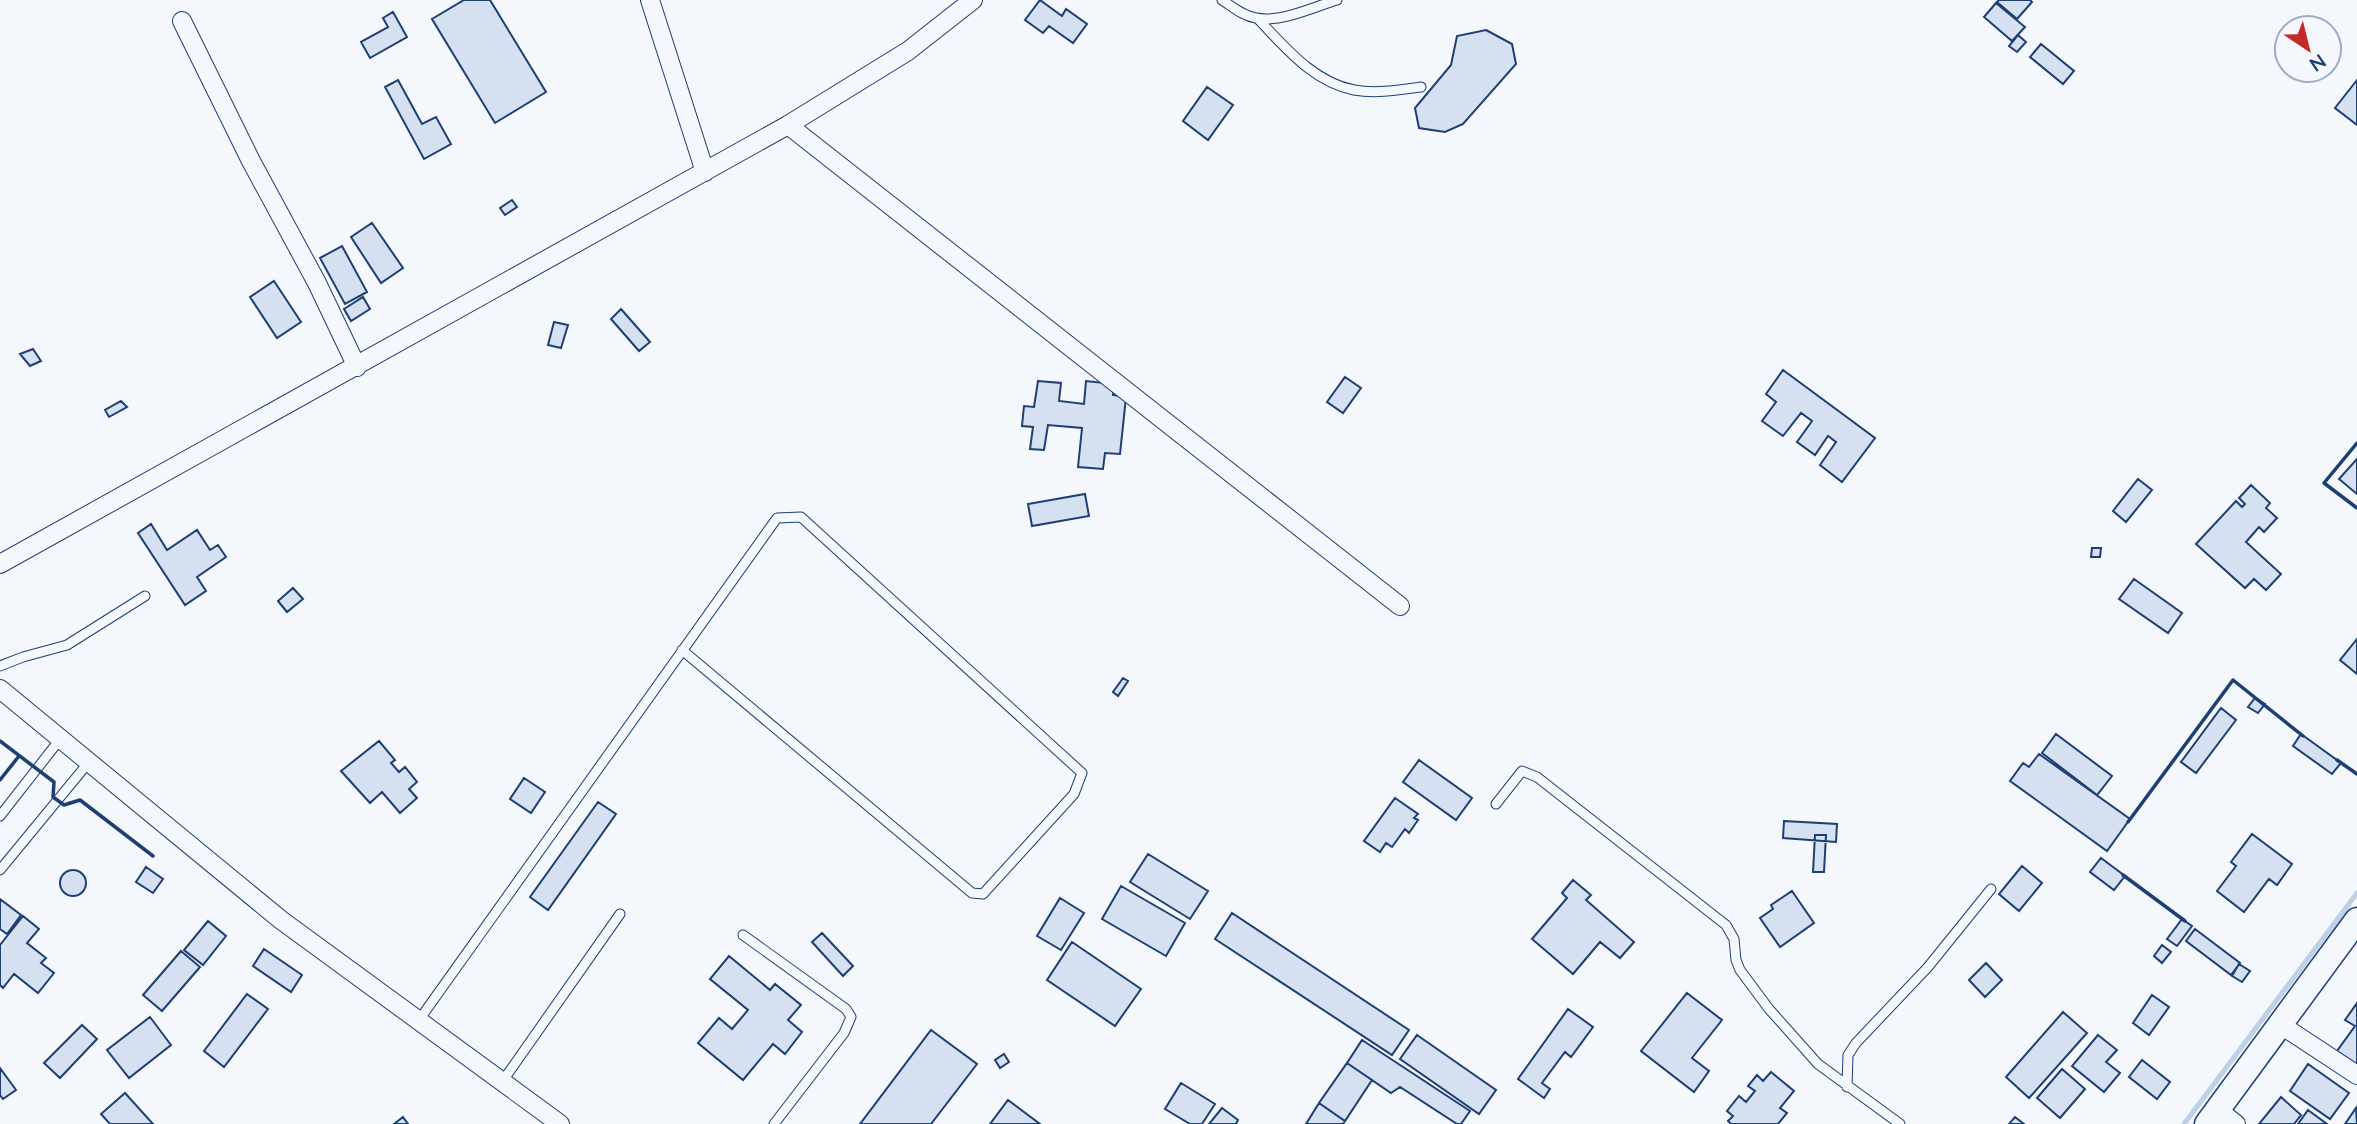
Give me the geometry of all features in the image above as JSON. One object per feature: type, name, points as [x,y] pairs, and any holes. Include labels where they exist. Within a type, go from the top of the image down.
[{"type":"main road","points":[[2220,1119],[2281,1025],[2357,920]]},
{"type":"street","points":[[650,0],[705,172]]},
{"type":"street","points":[[0,564],[788,125],[908,51],[973,0]]},
{"type":"street","points":[[182,21],[251,161],[317,283],[356,367]]},
{"type":"street","points":[[788,125],[1400,606]]},
{"type":"street","points":[[0,689],[281,920],[560,1124]]},
{"type":"street","points":[[2281,1025],[2357,1074]]},
{"type":"lane","points":[[1222,0],[1243,14],[1258,19],[1282,17],[1337,0]]},
{"type":"lane","points":[[1258,19],[1297,60],[1327,80],[1354,90],[1390,91],[1420,87]]},
{"type":"lane","points":[[419,1020],[682,650],[777,518],[801,517],[1082,773],[1074,794],[983,894],[972,893],[682,650]]},
{"type":"lane","points":[[0,666],[67,645],[145,596]]},
{"type":"lane","points":[[0,816],[61,738]]},
{"type":"lane","points":[[0,870],[89,762]]},
{"type":"lane","points":[[1496,804],[1522,771],[1537,777],[1726,925],[1734,939],[1736,960],[1750,985],[1818,1064],[1900,1124]]},
{"type":"lane","points":[[1847,1087],[1848,1055],[1856,1043],[1921,975],[1991,889]]},
{"type":"lane","points":[[502,1082],[620,914]]},
{"type":"lane","points":[[743,935],[846,1009],[851,1017],[844,1033],[774,1124]]},
{"type":"building","points":[[464,0],[490,0],[546,92],[495,123],[432,19]]},
{"type":"building","points":[[1040,0],[1062,16],[1066,9],[1087,24],[1073,43],[1049,26],[1043,33],[1025,20]]},
{"type":"building","points":[[1997,2],[2032,2],[2017,19]]},
{"type":"building","points":[[1996,3],[2025,27],[2012,41],[1984,17]]},
{"type":"building","points":[[393,12],[407,37],[370,58],[361,42],[388,27],[383,18]]},
{"type":"building","points":[[1486,30],[1512,44],[1516,64],[1463,124],[1445,132],[1419,128],[1415,108],[1451,65],[1457,36]]},
{"type":"building","points":[[2018,35],[2026,42],[2017,52],[2009,46]]},
{"type":"building","points":[[2041,44],[2074,71],[2063,84],[2030,57]]},
{"type":"building","points":[[398,80],[422,124],[436,117],[451,144],[424,159],[385,87]]},
{"type":"building","points":[[2357,80],[2357,125],[2335,108]]},
{"type":"building","points":[[1207,87],[1233,105],[1208,140],[1183,121]]},
{"type":"building","points":[[512,200],[517,207],[505,215],[500,208]]},
{"type":"building","points":[[372,223],[403,268],[381,283],[351,237]]},
{"type":"building","points":[[342,246],[367,292],[345,304],[320,258]]},
{"type":"building","points":[[274,281],[301,322],[277,338],[250,297]]},
{"type":"building","points":[[363,297],[370,309],[351,321],[344,309]]},
{"type":"building","points":[[621,309],[650,342],[639,351],[611,319]]},
{"type":"building","points":[[554,322],[568,325],[561,348],[548,345]]},
{"type":"building","points":[[33,349],[41,361],[30,366],[20,354]]},
{"type":"building","points":[[1783,370],[1875,438],[1842,482],[1820,465],[1836,442],[1828,436],[1815,455],[1797,442],[1812,421],[1801,413],[1783,436],[1762,421],[1776,402],[1766,394]]},
{"type":"building","points":[[1345,377],[1361,388],[1343,413],[1327,402]]},
{"type":"building","points":[[1038,381],[1061,383],[1059,401],[1084,404],[1086,381],[1114,384],[1113,395],[1126,397],[1120,454],[1105,453],[1103,469],[1078,467],[1082,428],[1048,425],[1044,450],[1030,449],[1033,427],[1022,426],[1024,406],[1034,407]]},
{"type":"building","points":[[121,401],[127,407],[109,417],[105,410]]},
{"type":"building","points":[[2357,459],[2357,494],[2339,479]]},
{"type":"building","points":[[2138,479],[2152,490],[2126,522],[2113,511]]},
{"type":"building","points":[[2251,485],[2270,503],[2266,508],[2277,518],[2264,532],[2259,527],[2246,542],[2281,574],[2266,590],[2254,579],[2245,588],[2196,544],[2236,501],[2242,507],[2245,504],[2239,498]]},
{"type":"building","points":[[1085,494],[1089,516],[1032,526],[1028,504]]},
{"type":"building","points":[[151,524],[167,550],[197,530],[210,550],[218,545],[226,557],[197,577],[206,591],[185,605],[138,533]]},
{"type":"building","points":[[2092,548],[2101,548],[2100,557],[2091,557]]},
{"type":"building","points":[[2134,579],[2182,613],[2168,633],[2119,599]]},
{"type":"building","points":[[293,588],[303,599],[287,612],[278,601]]},
{"type":"building","points":[[2357,639],[2357,674],[2340,660]]},
{"type":"building","points":[[1123,678],[1128,681],[1118,696],[1113,692]]},
{"type":"building","points":[[2255,698],[2265,704],[2258,713],[2248,707]]},
{"type":"building","points":[[2221,708],[2236,720],[2196,773],[2181,762]]},
{"type":"building","points":[[2056,734],[2112,776],[2097,795],[2042,753]]},
{"type":"building","points":[[2301,734],[2341,763],[2332,774],[2293,746]]},
{"type":"building","points":[[379,741],[395,760],[391,763],[399,772],[405,767],[417,782],[409,789],[417,798],[400,813],[382,792],[370,803],[341,771]]},
{"type":"building","points":[[2039,754],[2130,819],[2107,851],[2010,781],[2023,763],[2029,767]]},
{"type":"building","points":[[1419,760],[1472,798],[1456,820],[1403,782]]},
{"type":"building","points":[[524,778],[545,792],[531,813],[510,799]]},
{"type":"building","points":[[1395,798],[1418,814],[1414,818],[1418,820],[1409,833],[1405,829],[1392,847],[1386,843],[1380,852],[1364,841]]},
{"type":"building","points":[[598,802],[616,814],[548,910],[530,897]]},
{"type":"building","points":[[1784,821],[1837,824],[1836,842],[1783,838]]},
{"type":"building","points":[[2252,834],[2292,864],[2277,885],[2269,879],[2244,912],[2217,891],[2236,866],[2231,862]]},
{"type":"building","points":[[1815,835],[1826,835],[1824,872],[1813,872]]},
{"type":"building","points":[[1148,854],[1208,891],[1190,919],[1130,882]]},
{"type":"building","points":[[2101,858],[2125,876],[2114,890],[2090,872]]},
{"type":"building","points":[[2022,866],[2042,883],[2019,911],[1999,894]]},
{"type":"building","points":[[146,867],[163,879],[153,893],[136,882]]},
{"type":"building","points":[[73,870],[82,874],[86,883],[82,892],[73,896],[64,892],[60,883],[64,874]]},
{"type":"building","points":[[1573,880],[1591,895],[1586,900],[1634,942],[1620,958],[1600,942],[1573,974],[1532,939],[1567,898],[1562,893]]},
{"type":"building","points":[[1121,886],[1185,923],[1166,956],[1102,919]]},
{"type":"building","points":[[1792,891],[1814,923],[1780,947],[1760,918],[1773,909],[1771,905]]},
{"type":"building","points":[[1060,898],[1084,913],[1061,950],[1037,936]]},
{"type":"building","points":[[0,899],[21,915],[7,934],[0,929]]},
{"type":"building","points":[[1232,913],[1409,1030],[1392,1055],[1215,939]]},
{"type":"building","points":[[23,916],[39,929],[27,943],[46,958],[41,963],[54,973],[38,993],[14,974],[3,988],[0,985],[0,945]]},
{"type":"building","points":[[2182,919],[2192,926],[2177,946],[2167,939]]},
{"type":"building","points":[[208,921],[226,936],[203,965],[184,950]]},
{"type":"building","points":[[2195,929],[2240,963],[2231,975],[2186,941]]},
{"type":"building","points":[[822,933],[853,966],[843,976],[812,942]]},
{"type":"building","points":[[1072,942],[1141,989],[1115,1026],[1047,980]]},
{"type":"building","points":[[2162,945],[2171,952],[2162,963],[2154,956]]},
{"type":"building","points":[[264,949],[302,975],[291,992],[253,966]]},
{"type":"building","points":[[181,951],[200,967],[162,1011],[143,995]]},
{"type":"building","points":[[729,956],[770,990],[775,984],[801,1005],[788,1020],[802,1032],[785,1054],[773,1044],[743,1080],[698,1043],[719,1018],[732,1029],[748,1010],[710,979]]},
{"type":"building","points":[[1986,963],[2002,980],[1985,997],[1969,980]]},
{"type":"building","points":[[2239,964],[2250,971],[2242,982],[2232,976]]},
{"type":"building","points":[[1687,993],[1722,1020],[1692,1058],[1709,1071],[1694,1092],[1641,1051]]},
{"type":"building","points":[[247,994],[268,1009],[224,1067],[204,1051]]},
{"type":"building","points":[[2152,995],[2169,1007],[2149,1035],[2133,1023]]},
{"type":"building","points":[[2357,1003],[2357,1065],[2337,1051],[2355,1026],[2345,1020]]},
{"type":"building","points":[[1568,1009],[1593,1027],[1571,1057],[1565,1052],[1542,1083],[1550,1089],[1544,1098],[1518,1079]]},
{"type":"building","points":[[2063,1012],[2087,1033],[2029,1098],[2006,1077]]},
{"type":"building","points":[[150,1017],[171,1045],[129,1078],[107,1050]]},
{"type":"building","points":[[82,1025],[97,1039],[60,1078],[44,1063]]},
{"type":"building","points":[[931,1030],[977,1064],[931,1124],[860,1124]]},
{"type":"building","points":[[1417,1035],[1496,1090],[1479,1114],[1400,1059]]},
{"type":"building","points":[[2098,1035],[2117,1050],[2106,1062],[2120,1073],[2104,1092],[2072,1066]]},
{"type":"building","points":[[1362,1040],[1470,1111],[1461,1124],[1400,1087],[1391,1093],[1347,1063]]},
{"type":"building","points":[[1004,1054],[1009,1062],[1000,1068],[995,1060]]},
{"type":"building","points":[[2142,1060],[2170,1082],[2157,1099],[2129,1077]]},
{"type":"building","points":[[1347,1063],[1372,1080],[1345,1121],[1319,1103]]},
{"type":"building","points":[[2308,1064],[2349,1093],[2330,1119],[2290,1091]]},
{"type":"building","points":[[0,1068],[16,1090],[3,1099],[0,1095]]},
{"type":"building","points":[[2062,1069],[2085,1089],[2060,1118],[2037,1098]]},
{"type":"building","points":[[1771,1072],[1794,1091],[1780,1108],[1787,1113],[1778,1124],[1731,1124],[1728,1121],[1733,1116],[1727,1111],[1739,1096],[1746,1102],[1755,1091],[1748,1086],[1757,1075],[1763,1081]]},
{"type":"building","points":[[1181,1083],[1215,1104],[1202,1124],[1190,1124],[1165,1109]]},
{"type":"building","points":[[125,1093],[153,1124],[110,1124],[101,1114]]},
{"type":"building","points":[[2281,1097],[2301,1115],[2294,1124],[2259,1124]]},
{"type":"building","points":[[1008,1100],[1040,1124],[990,1124]]},
{"type":"building","points":[[1319,1103],[1345,1121],[1343,1124],[1306,1124]]},
{"type":"building","points":[[1222,1108],[1238,1120],[1236,1124],[1209,1124]]},
{"type":"building","points":[[2356,1108],[2357,1124],[2345,1124]]},
{"type":"building","points":[[2308,1110],[2327,1124],[2298,1124]]},
{"type":"building","points":[[403,1117],[408,1124],[394,1124]]},
{"type":"building","points":[[2015,1117],[2024,1124],[2009,1124]]},
{"type":"waterway","points":[[2184,1124],[2357,893]]},
{"type":"wall","points":[[2357,443],[2324,483],[2357,508]]},
{"type":"wall","points":[[2128,822],[2233,680],[2303,736]]},
{"type":"wall","points":[[0,741],[54,782],[53,797],[64,805],[80,800],[153,856]]},
{"type":"wall","points":[[0,780],[19,756]]},
{"type":"wall","points":[[2337,760],[2357,774]]},
{"type":"wall","points":[[2123,875],[2185,921]]}]
